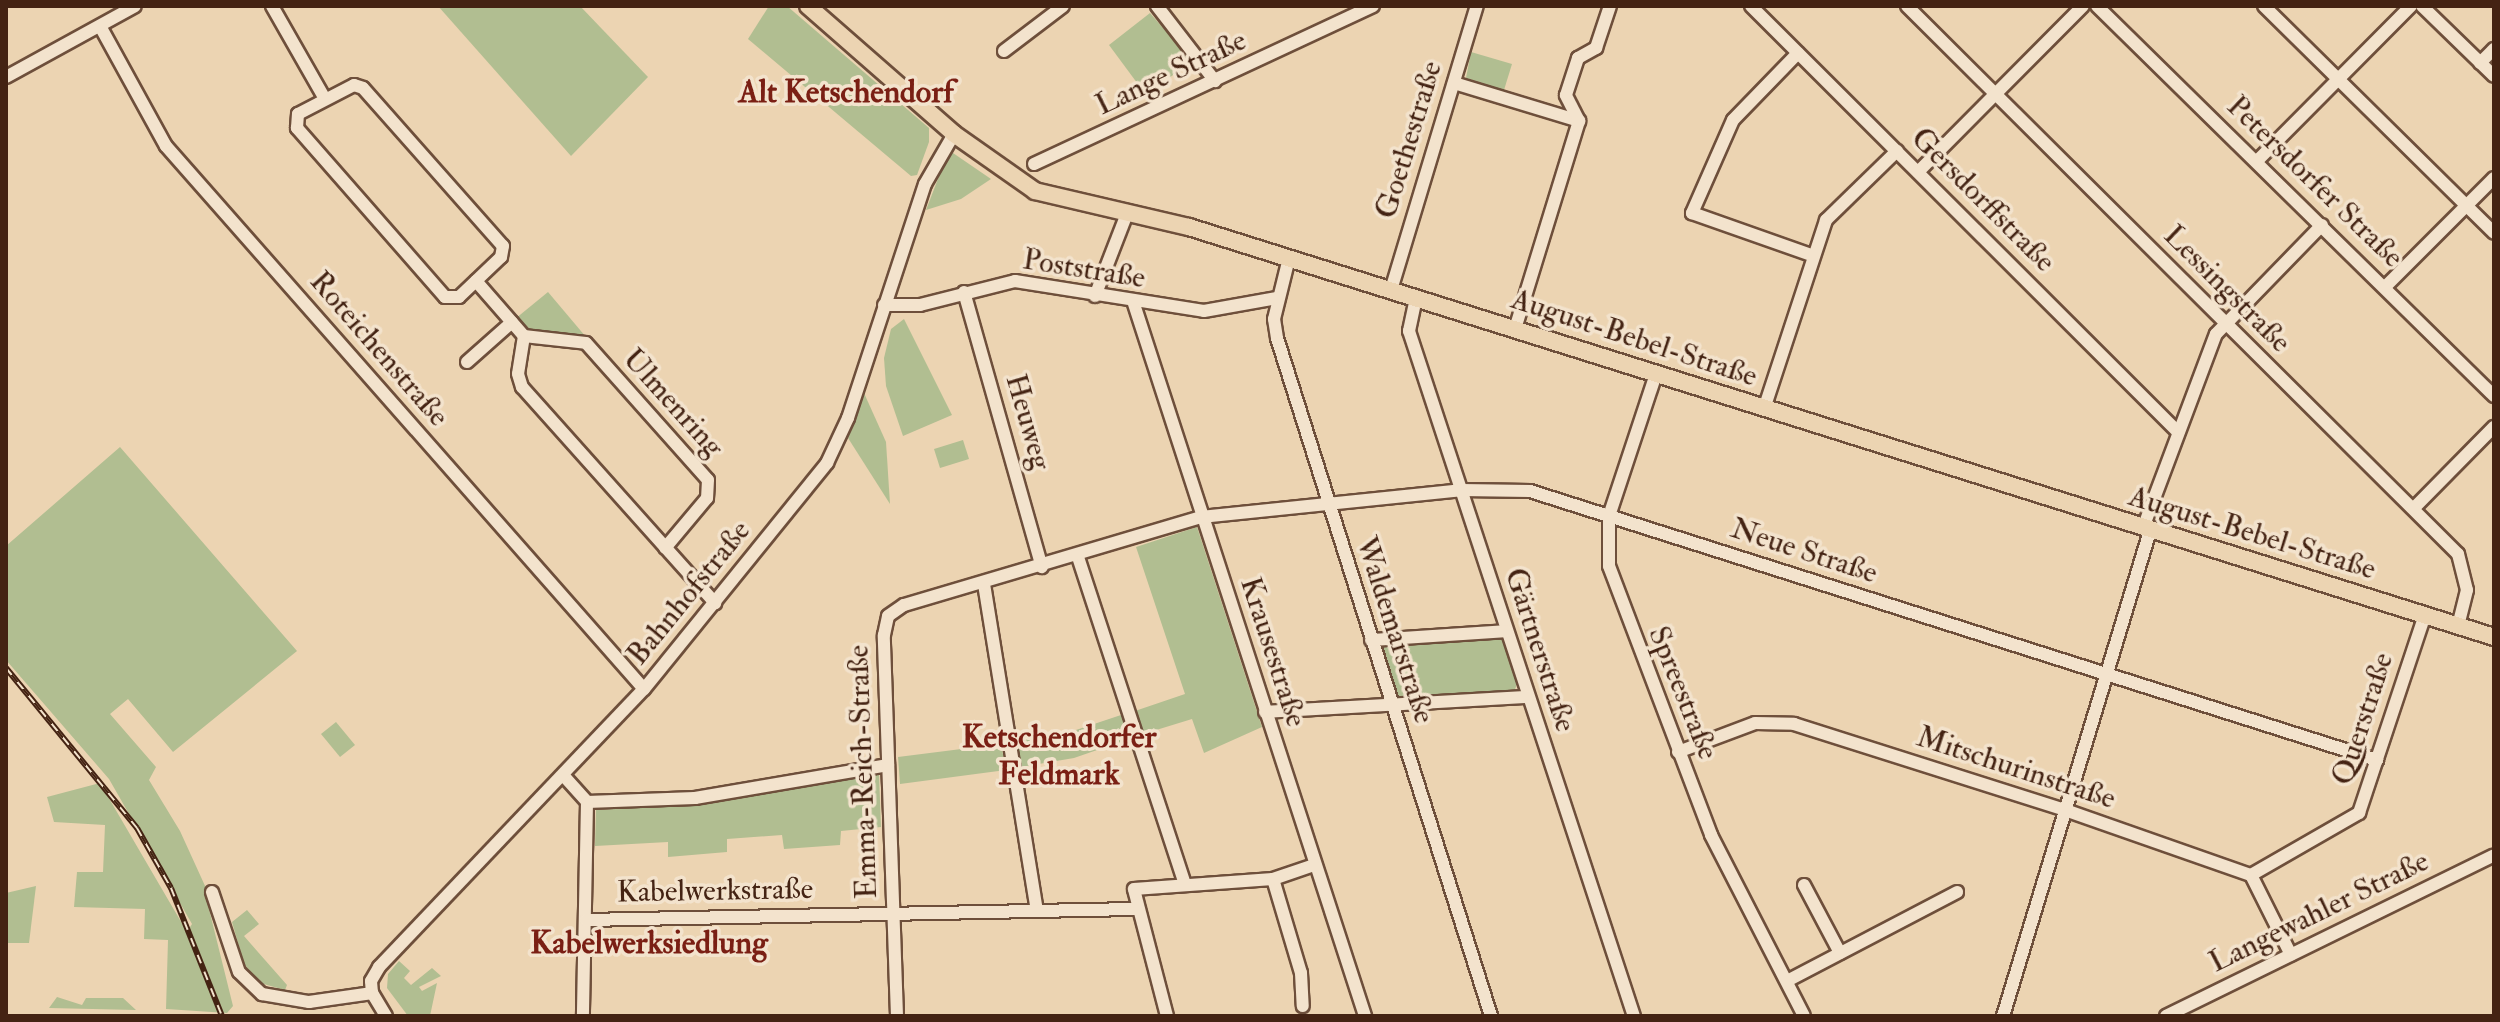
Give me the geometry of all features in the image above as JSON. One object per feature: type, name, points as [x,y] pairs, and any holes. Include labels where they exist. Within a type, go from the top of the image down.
[{"type":"main road","name":"August-Bebel-Straße","points":[[808,6],[954,134],[1035,191],[1128,211],[1289,258],[2494,637]]},
{"type":"street","points":[[6,77],[135,6]]},
{"type":"street","points":[[272,6],[325,99]]},
{"type":"street","points":[[1004,51],[1063,6]]},
{"type":"street","points":[[1157,6],[1215,81]]},
{"type":"street","name":"Lange Straße","points":[[1034,164],[1373,6]]},
{"type":"street","name":"Goethestraße","points":[[1391,290],[1477,6]]},
{"type":"street","points":[[1515,329],[1579,121],[1566,95],[1578,58],[1596,48],[1610,6]]},
{"type":"street","name":"Gersdorffstraße","points":[[1751,6],[2177,431]]},
{"type":"street","name":"Lessingstraße","points":[[1907,6],[2223,323],[2414,508],[2463,564],[2467,590],[2458,626]]},
{"type":"street","points":[[1918,172],[2083,6]]},
{"type":"street","name":"Petersdorfer Straße","points":[[2097,6],[2494,396]]},
{"type":"street","points":[[2264,6],[2494,233]]},
{"type":"street","points":[[2257,161],[2411,6]]},
{"type":"street","points":[[2422,6],[2494,76]]},
{"type":"street","name":"Roteichenstraße","points":[[100,26],[166,146],[644,689]]},
{"type":"street","points":[[2480,63],[2494,49]]},
{"type":"street","points":[[1798,53],[1733,120],[1692,213],[1814,256]]},
{"type":"street","points":[[1454,83],[1579,121]]},
{"type":"street","points":[[354,85],[363,88],[503,246],[501,257],[459,297],[445,297],[297,128],[298,114],[325,99],[354,85]]},
{"type":"street","name":"Bahnhofstraße","points":[[372,993],[371,981],[379,967],[644,689],[827,463],[848,418],[925,184],[954,134]]},
{"type":"street","points":[[1764,409],[1826,220],[1897,151]]},
{"type":"street","points":[[2385,287],[2494,178]]},
{"type":"street","points":[[1095,296],[1128,211]]},
{"type":"street","points":[[2003,1016],[2177,431],[2223,323],[2322,225]]},
{"type":"street","name":"Waldemarstraße","points":[[1289,258],[1277,298],[1274,327],[1491,1016]]},
{"type":"street","points":[[476,281],[524,336],[518,374],[522,387],[715,603]]},
{"type":"street","name":"Poststraße","points":[[884,305],[920,305],[1015,281],[1134,304],[1222,311],[1277,298]]},
{"type":"street","name":"Heuweg","points":[[964,292],[1042,567]]},
{"type":"street","name":"Gärtnerstraße","points":[[1416,298],[1409,331],[1634,1016]]},
{"type":"street","name":"Krausestraße","points":[[1134,304],[1365,1016]]},
{"type":"street","points":[[467,362],[512,322]]},
{"type":"street","name":"Ulmenring","points":[[524,336],[586,343],[708,480],[707,498],[665,548]]},
{"type":"street","name":"Spreestraße","points":[[1656,374],[1609,516],[1609,566],[1711,835],[1804,1016]]},
{"type":"street","points":[[2414,508],[2494,427]]},
{"type":"street","name":"Neue Straße","points":[[1201,517],[1461,490],[1530,491],[2377,760]]},
{"type":"street","name":"Emma-Reich-Straße","points":[[897,1016],[884,635],[888,616],[904,605],[1078,557],[1201,517]]},
{"type":"street","points":[[1078,557],[1185,885]]},
{"type":"street","points":[[984,584],[1037,911]]},
{"type":"street","name":"Querstraße","points":[[2251,875],[2359,813],[2425,615]]},
{"type":"street","points":[[1371,640],[1506,631]]},
{"type":"street","points":[[1265,712],[1528,697]]},
{"type":"street","name":"Mitschurinstraße","points":[[1678,752],[1755,723],[1794,724],[2065,810],[2251,875]]},
{"type":"street","points":[[587,802],[695,798],[888,765]]},
{"type":"street","points":[[563,775],[587,802],[583,1016]]},
{"type":"street","name":"Langewahler Straße","points":[[2166,1016],[2494,855]]},
{"type":"street","points":[[1167,1016],[1135,909],[1134,889],[1273,879],[1314,865]]},
{"type":"street","points":[[2251,875],[2291,955]]},
{"type":"street","points":[[1273,879],[1301,973],[1303,1006]]},
{"type":"street","points":[[1804,885],[1840,953]]},
{"type":"street","points":[[212,892],[239,972],[262,994],[309,1002],[372,993],[386,1016]]},
{"type":"street","points":[[1787,981],[1957,892]]},
{"type":"street","name":"Kabelwerkstraße","points":[[586,920],[1135,909]]},
{"type":"green space","points":[[438,6],[580,6],[648,77],[571,156]]},
{"type":"green space","points":[[769,6],[787,6],[929,128],[929,142],[917,175],[911,176],[748,39]]},
{"type":"green space","points":[[1150,13],[1192,61],[1146,95],[1109,45]]},
{"type":"green space","points":[[1471,52],[1512,64],[1504,90],[1466,78]]},
{"type":"green space","points":[[953,153],[991,179],[961,199],[926,210],[946,158]]},
{"type":"green space","points":[[548,292],[586,337],[526,329],[515,319]]},
{"type":"green space","points":[[904,319],[952,415],[903,436],[886,386],[884,358],[891,329]]},
{"type":"green space","points":[[864,393],[886,442],[890,504],[848,438]]},
{"type":"green space","points":[[963,440],[969,459],[940,468],[934,449]]},
{"type":"green space","points":[[120,447],[297,651],[173,752],[128,699],[110,714],[156,767],[149,780],[180,831],[211,899],[207,901],[233,1006],[227,1013],[166,1009],[168,940],[144,939],[145,909],[74,907],[77,872],[103,872],[105,825],[54,822],[47,797],[100,783],[187,932],[192,924],[109,779],[6,660],[6,546]]},
{"type":"green space","points":[[1197,527],[1262,727],[1204,753],[1192,719],[1140,735],[1132,712],[1185,694],[1136,547]]},
{"type":"green space","points":[[1504,638],[1517,684],[1514,692],[1395,698],[1380,653],[1387,644]]},
{"type":"green space","points":[[1121,715],[1132,734],[1129,739],[1074,758],[1021,767],[1017,741],[1070,732]]},
{"type":"green space","points":[[336,722],[355,745],[340,757],[321,734]]},
{"type":"green space","points":[[1001,744],[1006,770],[900,784],[898,757]]},
{"type":"green space","points":[[879,774],[881,827],[841,831],[840,845],[784,849],[782,835],[727,839],[727,852],[668,857],[668,842],[595,846],[596,810],[691,804]]},
{"type":"green space","points":[[36,886],[29,943],[6,943],[6,893]]},
{"type":"green space","points":[[247,910],[259,924],[244,936],[287,985],[285,990],[260,983],[244,964],[232,922]]},
{"type":"green space","points":[[399,961],[410,971],[404,978],[411,985],[432,968],[441,976],[419,987],[422,991],[437,983],[430,1016],[408,1016],[387,988],[388,974]]},
{"type":"green space","points":[[57,997],[82,1005],[86,998],[123,998],[136,1010],[49,1008]]},
{"type":"railway","points":[[6,668],[137,828],[171,888],[222,1016]]},
{"type":"district","name":"Alt Ketschendorf","points":[[846,92]]},
{"type":"district","name":"Ketschendorfer Feldmark","points":[[1059,756]]},
{"type":"district","name":"Kabelwerksiedlung","points":[[649,943]]}]
